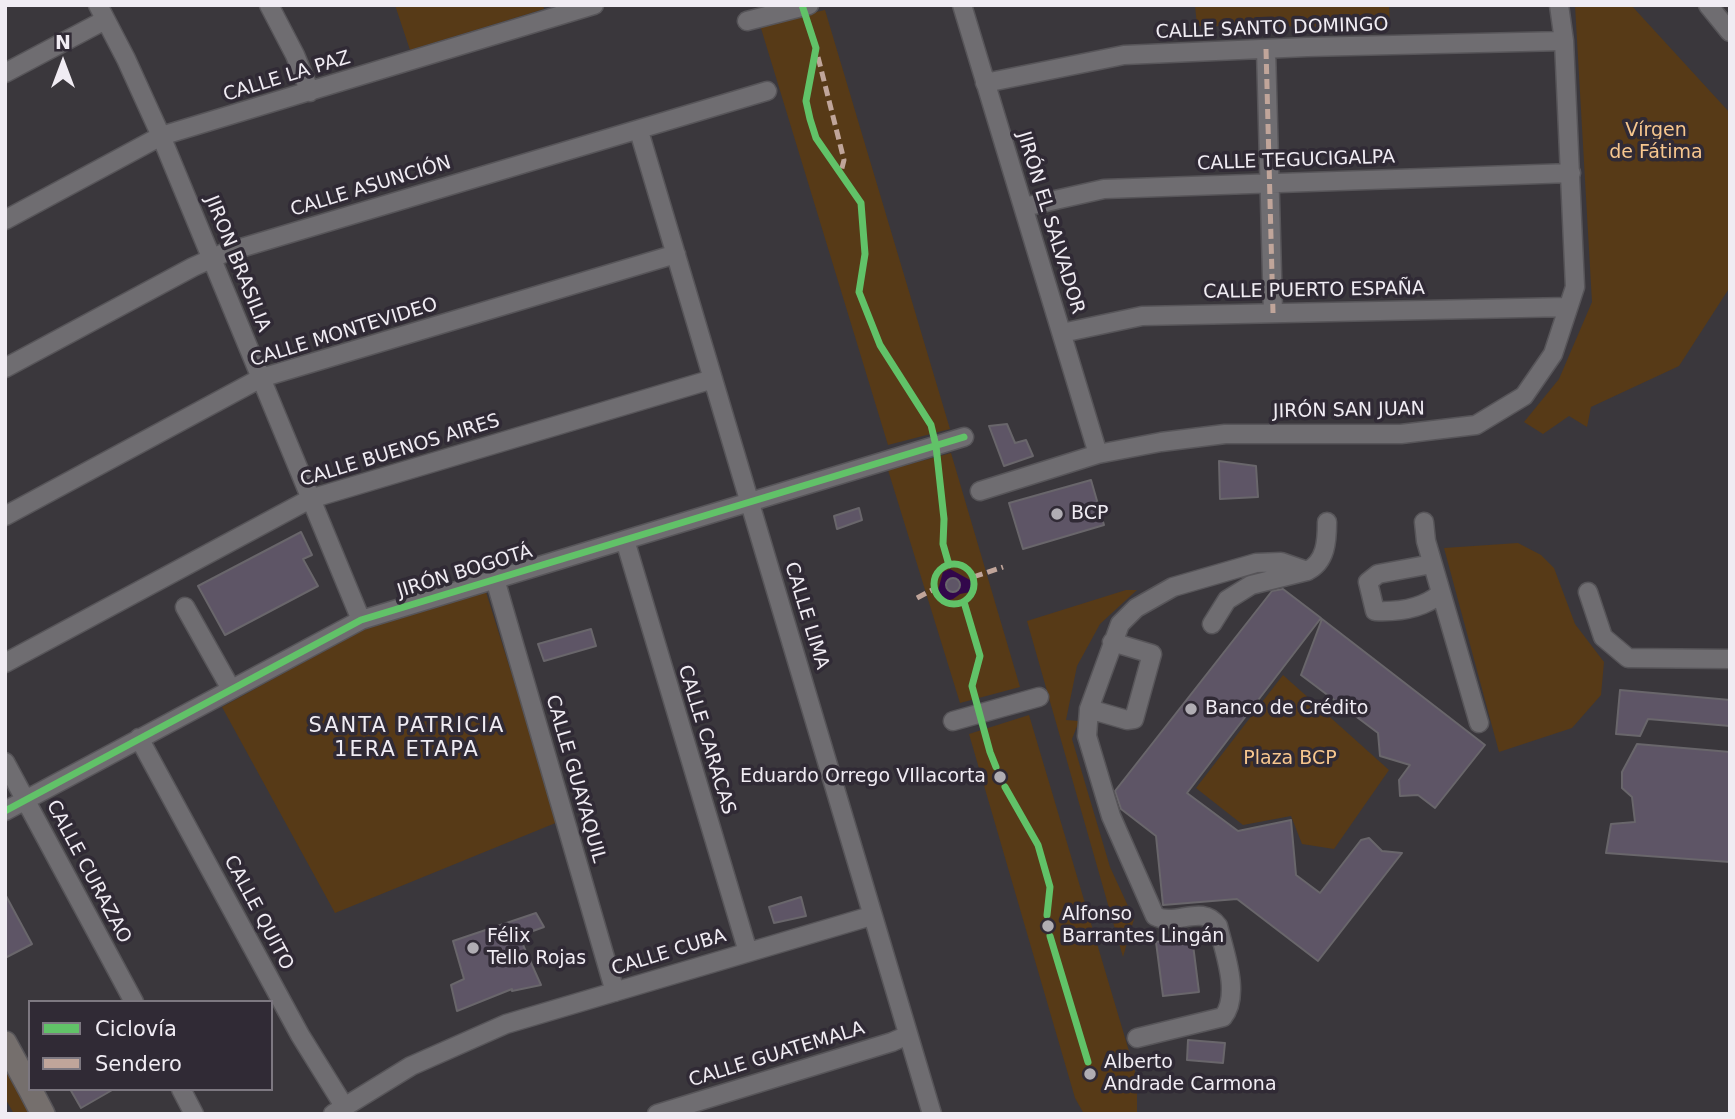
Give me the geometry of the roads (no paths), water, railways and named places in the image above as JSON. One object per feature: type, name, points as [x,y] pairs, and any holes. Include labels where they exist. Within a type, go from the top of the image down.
[{"type":"main road","points":[[5,1043],[28,1085]]},
{"type":"main road","points":[[31,1091],[43,1114]]},
{"type":"street","points":[[269,5],[295,55],[310,92]]},
{"type":"street","name":"CALLE LA PAZ","points":[[5,220],[162,136],[310,92],[556,11],[594,5]]},
{"type":"street","points":[[747,21],[808,5]]},
{"type":"street","name":"JIRÓN EL SALVADOR","points":[[962,5],[1098,454]]},
{"type":"street","name":"JIRÓN SAN JUAN","points":[[979,491],[1098,454],[1161,442],[1225,434],[1401,434],[1476,425],[1524,396],[1553,355],[1575,287],[1564,41],[1559,5]]},
{"type":"street","points":[[1708,5],[1730,32]]},
{"type":"street","points":[[5,73],[101,12]]},
{"type":"street","name":"JIRON BRASILIA","points":[[101,12],[162,136],[361,620]]},
{"type":"street","name":"CALLE SANTO DOMINGO","points":[[985,83],[1124,55],[1564,41]]},
{"type":"street","points":[[1266,49],[1273,313]]},
{"type":"street","name":"CALLE ASUNCIÓN","points":[[5,368],[211,258],[767,91]]},
{"type":"street","name":"CALLE LIMA","points":[[639,131],[932,1114]]},
{"type":"street","name":"CALLE TEGUCIGALPA","points":[[1024,207],[1104,189],[1571,173]]},
{"type":"street","name":"CALLE MONTEVIDEO","points":[[5,516],[261,378],[676,254]]},
{"type":"street","name":"CALLE PUERTO ESPAÑA","points":[[1062,333],[1142,316],[1569,307]]},
{"type":"street","name":"CALLE BUENOS AIRES","points":[[5,663],[310,499],[713,379]]},
{"type":"street","name":"JIRÓN BOGOTÁ","points":[[5,811],[361,620],[964,437]]},
{"type":"street","points":[[1212,624],[1227,600],[1251,585],[1312,569],[1321,559],[1327,542],[1327,522]]},
{"type":"street","points":[[1424,522],[1426,541],[1440,594],[1479,723]]},
{"type":"street","name":"CALLE CARACAS","points":[[625,540],[748,952]]},
{"type":"street","points":[[1137,1038],[1223,1017],[1229,1009],[1232,992],[1218,926],[1213,919],[1200,914],[1164,921],[1155,916],[1111,816],[1087,736],[1090,709],[1112,642],[1120,624],[1136,608],[1173,587],[1256,563],[1281,562],[1307,571]]},
{"type":"street","points":[[1432,564],[1378,573],[1368,582],[1371,599],[1375,611],[1399,612],[1434,599],[1440,594]]},
{"type":"street","name":"CALLE GUAYAQUIL","points":[[495,579],[615,992]]},
{"type":"street","points":[[1588,592],[1603,638],[1628,658],[1730,659]]},
{"type":"street","points":[[185,607],[230,689]]},
{"type":"street","points":[[1090,709],[1127,720],[1135,719],[1152,654],[1112,642]]},
{"type":"street","points":[[953,721],[1039,697]]},
{"type":"street","name":"CALLE QUITO","points":[[139,738],[338,1110]]},
{"type":"street","name":"CALLE CURAZAO","points":[[5,762],[133,1000]]},
{"type":"street","name":"CALLE CUBA","points":[[338,1110],[411,1066],[481,1033],[871,916]]},
{"type":"street","name":"CALLE GUATEMALA","points":[[657,1114],[908,1035]]},
{"type":"street","points":[[182,1091],[194,1114]]},
{"type":"place","name":"BCP","points":[[1057,514]]},
{"type":"place","name":"Banco de Crédito","points":[[1191,709]]},
{"type":"place","name":"Eduardo Orrego VIllacorta","points":[[1000,777]]},
{"type":"place","name":"Alfonso Barrantes Lingán","points":[[1048,926]]},
{"type":"place","name":"Félix Tello Rojas","points":[[473,948]]},
{"type":"place","name":"Alberto Andrade Carmona","points":[[1090,1074]]},
{"type":"district","name":"SANTA PATRICIA 1ERA ETAPA","points":[[407,739]]},
{"type":"park label","name":"Vírgen de Fátima","points":[[1656,142]]},
{"type":"park label","name":"Plaza BCP","points":[[1290,759]]}]
